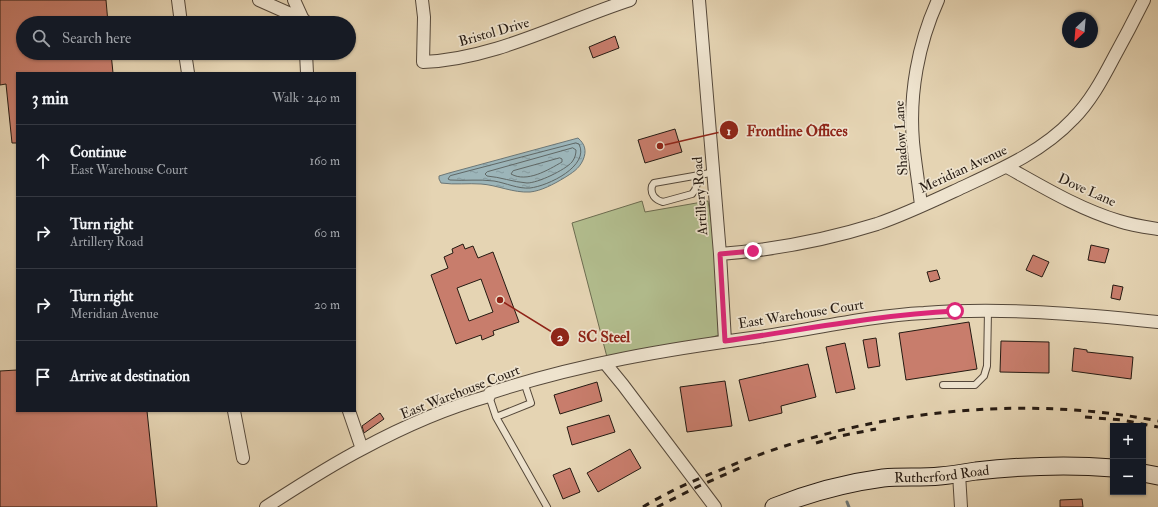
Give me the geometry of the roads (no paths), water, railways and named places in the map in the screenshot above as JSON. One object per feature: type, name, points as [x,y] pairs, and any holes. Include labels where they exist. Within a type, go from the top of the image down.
[{"type":"street","points":[[178,0],[180,16]]},
{"type":"street","points":[[259,0],[293,16]]},
{"type":"street","points":[[294,0],[302,16]]},
{"type":"street","name":"Bristol Drive","points":[[422,0],[424,17],[422,47],[423,62],[452,60],[509,45],[546,33],[593,13],[630,0]]},
{"type":"street","name":"Artillery Road","points":[[699,0],[714,172],[725,341]]},
{"type":"street","name":"Shadow Lane","points":[[921,206],[913,142],[913,99],[920,54],[926,31],[938,0]]},
{"type":"street","name":"Meridian Avenue","points":[[720,254],[782,247],[832,237],[878,223],[921,206],[1007,167],[1051,138],[1082,109],[1099,85],[1144,0]]},
{"type":"street","points":[[186,60],[188,72]]},
{"type":"street","points":[[306,60],[307,72]]},
{"type":"street","name":"Dove Lane","points":[[1007,167],[1062,198],[1098,214],[1119,221],[1158,229]]},
{"type":"street","name":"East Warehouse Court","points":[[266,507],[362,449],[466,402],[489,396],[490,393],[524,382],[577,368],[725,341],[903,314],[988,311],[1073,314],[1158,322]]},
{"type":"street","points":[[605,363],[714,507]]},
{"type":"street","points":[[234,412],[243,458]]},
{"type":"street","points":[[349,412],[362,449]]},
{"type":"street","name":"Rutherford Road","points":[[774,507],[801,500],[836,487],[883,478],[940,476],[1054,466],[1110,468]]},
{"type":"street","points":[[959,474],[961,507]]},
{"type":"street","points":[[1146,474],[1158,476]]},
{"type":"lane","points":[[700,174],[695,190],[692,194],[663,202],[656,199],[652,194],[651,189],[654,183],[700,174],[714,172]]},
{"type":"lane","points":[[943,385],[975,385],[984,376],[987,366],[988,311]]},
{"type":"lane","points":[[496,417],[531,403],[524,382]]},
{"type":"lane","points":[[489,396],[496,417],[547,507]]},
{"type":"water","points":[[578,138],[584,145],[585,151],[583,160],[579,166],[564,178],[539,190],[524,192],[481,184],[441,183],[439,179],[439,176],[449,173]]},
{"type":"waterway","points":[[847,502],[849,507]]},
{"type":"railway","points":[[643,507],[694,481],[776,449],[829,433],[883,421],[938,413],[993,409],[1049,409],[1104,413],[1158,421]]},
{"type":"railway","points":[[1085,417],[1122,420],[1158,427]]},
{"type":"railway","points":[[816,443],[840,436],[876,429]]},
{"type":"railway","points":[[657,507],[742,467]]},
{"type":"place","name":"Frontline Offices","points":[[660,146]]},
{"type":"place","name":"SC Steel","points":[[500,300]]}]
